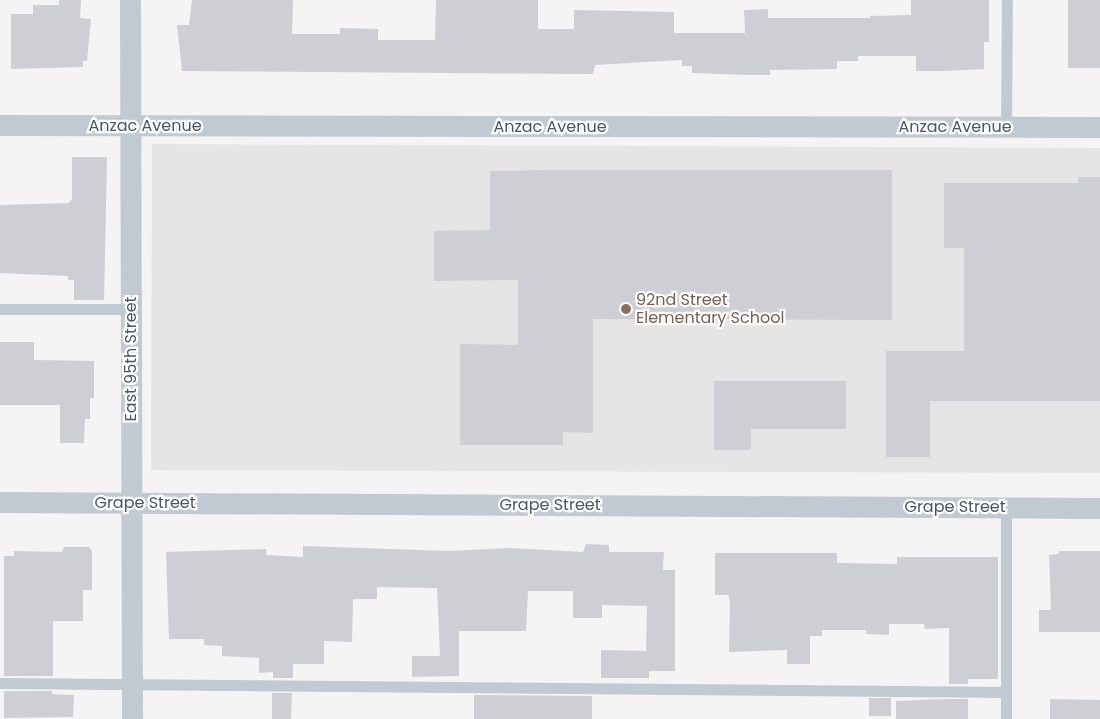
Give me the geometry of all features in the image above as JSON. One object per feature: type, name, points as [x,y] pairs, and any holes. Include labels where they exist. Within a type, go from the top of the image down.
[{"type":"street","name":"East 95th Street","points":[[130,0],[132,719]]},
{"type":"street","name":"Anzac Avenue","points":[[0,125],[130,127],[1100,127]]},
{"type":"street","name":"Grape Street","points":[[0,502],[1100,508]]},
{"type":"lane","points":[[1006,128],[1007,0]]},
{"type":"lane","points":[[0,309],[131,309]]},
{"type":"lane","points":[[1006,507],[1006,719]]},
{"type":"lane","points":[[0,683],[1006,692]]},
{"type":"shaded area","name":"92nd Street Elementary School","points":[[152,144],[1100,148],[1100,473],[151,470]]},
{"type":"building","points":[[59,0],[81,0],[80,18],[91,19],[87,61],[83,61],[83,67],[11,69],[11,14],[33,14],[33,5],[59,5]]},
{"type":"building","points":[[192,0],[293,0],[292,34],[340,34],[340,28],[378,29],[378,40],[435,40],[436,0],[538,0],[538,29],[574,29],[574,10],[674,12],[674,33],[745,33],[744,10],[768,9],[768,18],[870,18],[870,16],[911,15],[911,0],[989,0],[989,42],[984,42],[984,69],[945,71],[916,71],[916,56],[858,56],[858,61],[837,61],[837,69],[770,70],[770,75],[692,73],[692,66],[682,66],[682,60],[595,65],[593,74],[182,71],[177,25],[189,25]]},
{"type":"building","points":[[1068,0],[1100,0],[1100,68],[1068,68]]},
{"type":"building","points":[[72,157],[107,157],[104,300],[74,300],[74,280],[68,280],[68,276],[0,273],[0,205],[69,203],[72,199]]},
{"type":"building","points":[[892,170],[892,320],[593,319],[593,433],[563,432],[563,445],[460,445],[460,344],[518,345],[518,280],[434,281],[434,231],[490,230],[490,171]]},
{"type":"building","points":[[1078,177],[1100,177],[1100,401],[930,401],[930,457],[886,457],[886,351],[964,351],[964,248],[944,248],[944,183],[1078,183]]},
{"type":"building","points":[[0,342],[34,342],[34,360],[94,361],[94,398],[90,398],[90,419],[85,419],[84,443],[60,443],[60,405],[0,405]]},
{"type":"building","points":[[714,381],[846,381],[846,429],[751,429],[751,450],[714,450]]},
{"type":"building","points":[[586,544],[609,545],[609,552],[664,552],[663,570],[675,570],[675,671],[649,671],[649,678],[601,678],[601,650],[646,651],[647,606],[602,605],[602,618],[573,618],[573,591],[528,591],[526,631],[459,631],[459,676],[412,677],[412,656],[440,656],[437,588],[377,587],[377,599],[353,599],[352,642],[324,641],[324,664],[293,664],[293,678],[273,678],[273,672],[259,673],[259,658],[222,656],[222,646],[204,645],[204,639],[169,639],[166,552],[266,549],[266,555],[303,557],[303,546],[448,551],[510,548],[583,552]]},
{"type":"building","points":[[64,547],[89,547],[92,551],[92,590],[83,590],[83,621],[53,621],[53,676],[4,676],[4,556],[14,556],[14,551],[62,552]]},
{"type":"building","points":[[1059,551],[1100,551],[1100,632],[1039,632],[1039,610],[1051,610],[1049,555],[1059,554]]},
{"type":"building","points":[[715,553],[837,553],[837,563],[897,564],[897,557],[998,557],[998,679],[968,679],[968,684],[949,684],[949,628],[925,629],[924,624],[889,624],[889,635],[866,634],[866,630],[822,630],[822,636],[810,636],[810,664],[787,664],[787,650],[729,652],[730,602],[728,595],[715,595]]},
{"type":"building","points":[[4,691],[52,691],[52,694],[74,695],[73,717],[4,718]]},
{"type":"building","points":[[272,693],[292,693],[291,719],[272,719]]},
{"type":"building","points":[[474,695],[592,696],[592,719],[474,719]]},
{"type":"building","points":[[869,698],[891,698],[891,716],[869,716]]},
{"type":"building","points":[[968,699],[968,719],[896,719],[896,701]]},
{"type":"building","points":[[1050,699],[1100,700],[1100,719],[1050,719]]},
{"type":"place","name":"92nd Street Elementary School","points":[[626,309]]}]
